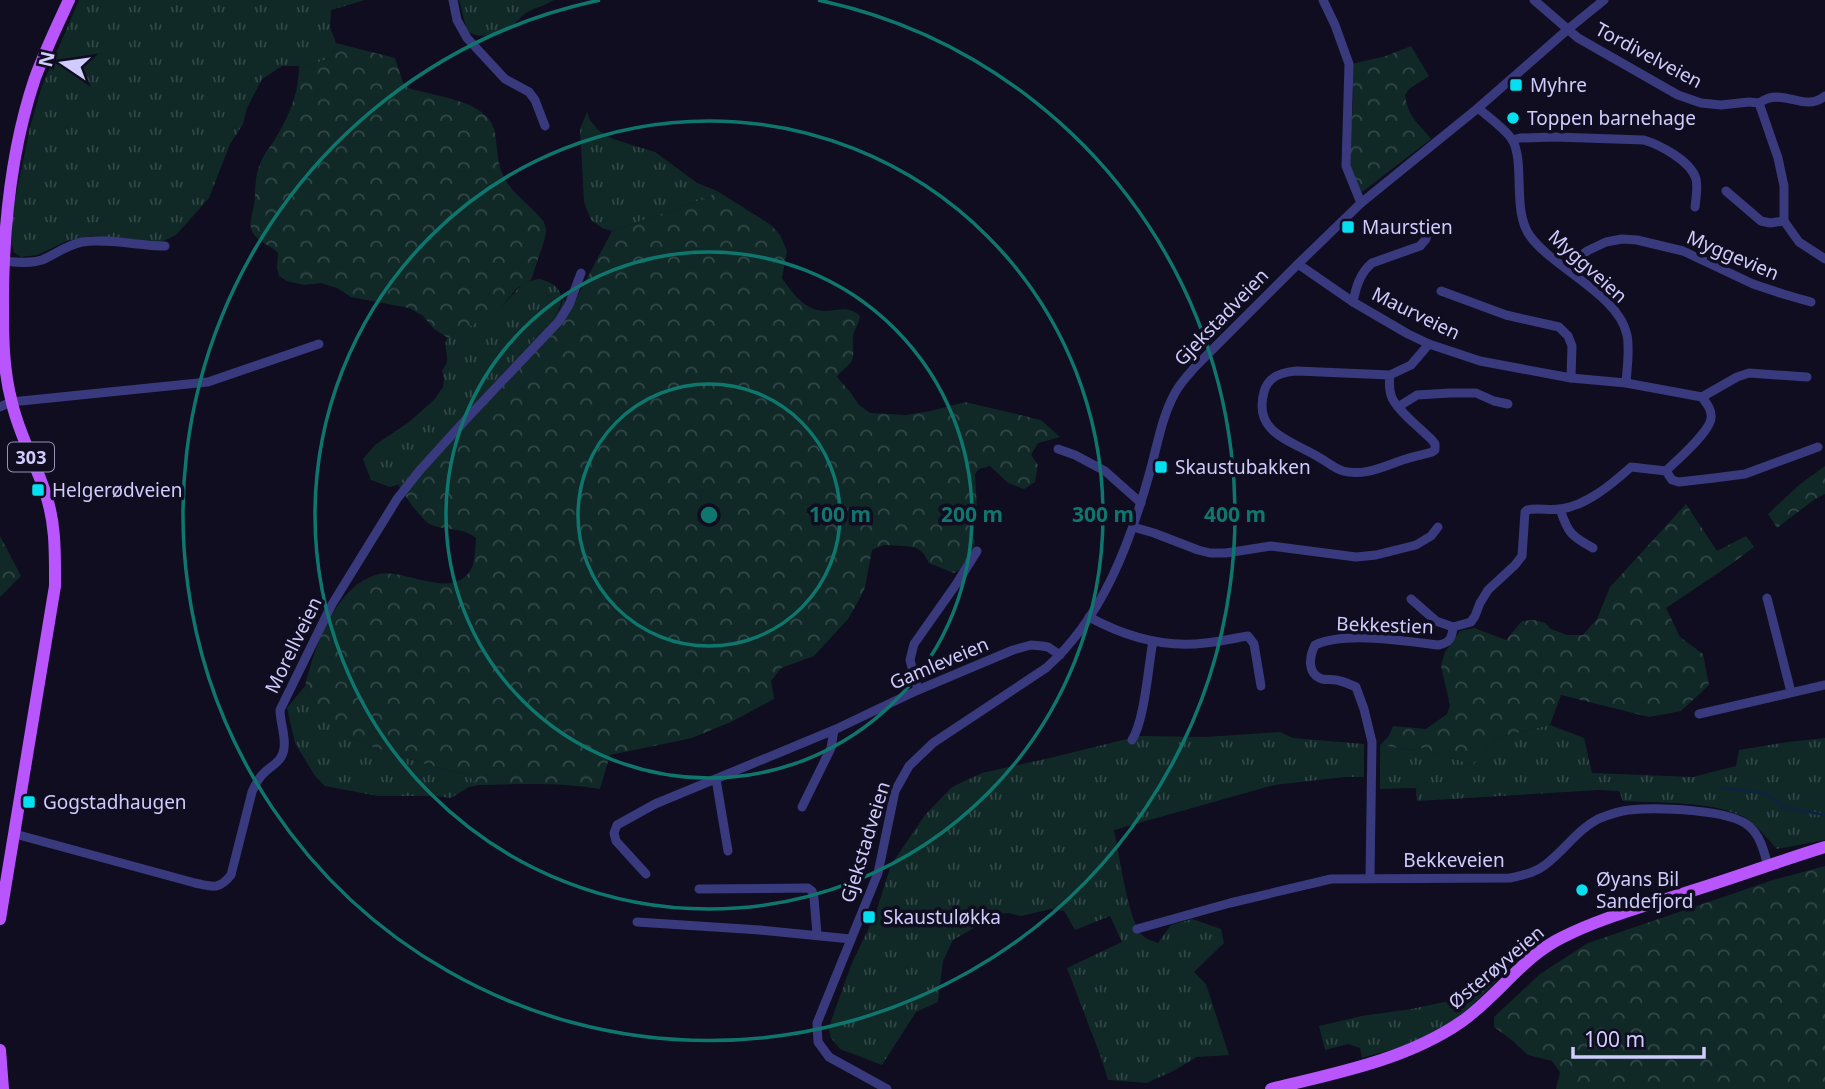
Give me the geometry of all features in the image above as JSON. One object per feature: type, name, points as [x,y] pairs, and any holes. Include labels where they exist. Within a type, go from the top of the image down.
[{"type":"main road","name":"303","points":[[0,919],[55,586],[52,517],[45,492],[19,428],[6,404],[2,341],[4,261],[10,187],[25,114],[41,64],[69,0]]},
{"type":"main road","name":"Østerøyveien","points":[[1272,1089],[1378,1061],[1417,1047],[1477,1010],[1535,955],[1562,937],[1605,919],[1825,848]]},
{"type":"main road","points":[[0,1049],[2,1089]]},
{"type":"street","points":[[453,0],[457,20],[467,37],[505,79],[529,92],[545,126]]},
{"type":"street","points":[[1323,0],[1349,64],[1345,155],[1349,175],[1361,203]]},
{"type":"street","name":"Tordivelveien","points":[[1534,0],[1578,38],[1678,95],[1701,103],[1759,103],[1770,98],[1811,103],[1825,96]]},
{"type":"street","name":"Gjekstadveien","points":[[887,1089],[829,1057],[818,1042],[817,1023],[878,873],[895,791],[909,766],[933,743],[1027,682],[1060,655],[1089,617],[1116,570],[1133,527],[1175,393],[1195,367],[1361,203],[1604,0]]},
{"type":"street","points":[[1759,103],[1778,158],[1784,186],[1784,220],[1799,242],[1825,259]]},
{"type":"street","points":[[1478,107],[1513,140],[1555,138],[1644,140],[1654,143],[1690,167],[1696,178],[1695,207]]},
{"type":"street","name":"Myggveien","points":[[1513,140],[1524,225],[1541,249],[1607,303],[1620,318],[1628,344],[1626,383]]},
{"type":"street","points":[[1726,191],[1761,220],[1770,223],[1784,220]]},
{"type":"street","points":[[1353,302],[1366,268],[1372,263],[1420,246],[1426,239],[1429,226]]},
{"type":"street","name":"Myggevien","points":[[1566,268],[1587,251],[1606,242],[1637,240],[1683,251],[1753,284],[1811,302]]},
{"type":"street","points":[[4,261],[42,260],[71,245],[85,242],[165,246]]},
{"type":"street","name":"Maurveien","points":[[1298,264],[1353,302],[1429,344],[1480,361],[1571,378],[1626,383],[1702,397]]},
{"type":"street","name":"Morellveien","points":[[15,834],[195,883],[218,886],[224,884],[231,875],[252,792],[264,772],[281,757],[285,747],[280,710],[337,595],[397,499],[470,415],[559,321],[569,305],[581,273]]},
{"type":"street","name":"Maurveien","points":[[1441,291],[1506,315],[1559,327],[1568,336],[1572,346],[1571,378]]},
{"type":"street","points":[[6,404],[208,382],[319,344]]},
{"type":"street","points":[[1390,375],[1391,397],[1435,444],[1435,450],[1432,452],[1373,471],[1345,472],[1285,441],[1275,433],[1262,414],[1266,386],[1273,377],[1284,372],[1390,375],[1411,365],[1429,344]]},
{"type":"street","points":[[1666,471],[1710,424],[1710,408],[1702,397],[1749,373],[1807,377]]},
{"type":"street","points":[[1398,407],[1417,395],[1442,393],[1476,393],[1508,404]]},
{"type":"street","points":[[1452,627],[1471,622],[1488,590],[1516,565],[1522,556],[1527,510],[1560,509],[1578,504],[1613,483],[1631,467],[1666,471],[1672,480],[1679,482],[1755,470],[1818,447]]},
{"type":"street","points":[[1058,449],[1105,471],[1141,503]]},
{"type":"street","points":[[1560,509],[1572,536],[1592,548]]},
{"type":"street","points":[[1133,527],[1207,552],[1226,553],[1271,546],[1356,557],[1416,545],[1432,536],[1438,527]]},
{"type":"street","points":[[918,690],[911,663],[912,648],[977,551]]},
{"type":"street","points":[[1767,598],[1791,692]]},
{"type":"street","name":"Bekkestien","points":[[1370,878],[1370,730],[1356,687],[1315,676],[1310,667],[1311,653],[1315,645],[1335,638],[1438,645],[1447,643],[1452,638],[1452,627],[1436,621],[1411,600]]},
{"type":"street","points":[[1089,617],[1133,636],[1153,641],[1203,644],[1248,636],[1254,644],[1261,686]]},
{"type":"street","points":[[1132,740],[1137,732],[1141,714],[1153,641]]},
{"type":"street","name":"Gamleveien","points":[[646,874],[616,841],[614,833],[617,825],[655,804],[834,730],[918,690],[1013,650],[1031,645],[1048,647],[1060,655]]},
{"type":"street","points":[[1699,714],[1825,685]]},
{"type":"street","points":[[802,807],[831,748],[834,730]]},
{"type":"street","points":[[716,779],[728,851]]},
{"type":"street","name":"Bekkeveien","points":[[1137,929],[1331,879],[1510,878],[1531,873],[1545,866],[1578,833],[1595,821],[1627,810],[1699,811],[1742,821],[1762,844],[1768,866]]},
{"type":"street","name":"Gjekstadveien","points":[[699,889],[808,888],[814,898],[817,934]]},
{"type":"street","points":[[637,922],[817,934],[851,939]]},
{"type":"green space","points":[[79,0],[365,0],[331,10],[330,27],[336,43],[331,58],[307,66],[282,66],[262,79],[247,108],[243,124],[230,144],[209,198],[176,235],[161,242],[91,236],[67,241],[37,255],[21,257],[14,252],[12,245],[11,219],[30,127],[42,86]]},
{"type":"green space","points":[[459,0],[554,0],[526,13],[505,30],[483,36],[467,31]]},
{"type":"green space","points":[[336,43],[395,58],[403,82],[408,88],[470,105],[481,111],[494,129],[501,172],[512,189],[544,222],[545,238],[531,280],[516,289],[500,309],[448,338],[434,329],[423,316],[409,308],[351,297],[337,288],[321,283],[304,285],[287,281],[279,276],[278,253],[258,239],[252,230],[258,169],[292,104],[299,65],[307,66],[331,58]]},
{"type":"green space","points":[[1411,46],[1429,76],[1409,89],[1405,95],[1414,119],[1431,139],[1362,192],[1355,180],[1349,158],[1352,64],[1386,56]]},
{"type":"green space","points":[[587,112],[598,130],[613,139],[655,152],[697,183],[717,191],[709,197],[612,231],[602,228],[591,220],[584,202],[580,129]]},
{"type":"green space","points":[[717,191],[771,225],[780,235],[787,251],[782,278],[801,301],[819,311],[848,310],[860,316],[853,337],[852,360],[837,377],[859,405],[870,413],[906,415],[965,402],[1041,420],[1060,437],[1038,443],[1031,455],[1038,465],[1035,482],[1024,489],[1008,483],[990,466],[979,469],[975,474],[977,508],[970,528],[975,542],[971,556],[963,568],[954,573],[929,563],[917,548],[883,545],[872,550],[865,587],[848,619],[814,656],[781,668],[771,681],[774,699],[733,721],[692,738],[610,755],[600,789],[555,784],[479,785],[468,775],[428,765],[342,734],[318,709],[305,686],[321,636],[339,604],[364,580],[379,574],[390,573],[430,582],[456,582],[466,576],[473,565],[476,538],[466,532],[438,527],[427,522],[398,485],[407,482],[471,413],[555,316],[563,300],[574,303],[612,231],[709,197]]},
{"type":"green space","points":[[540,279],[553,284],[560,293],[561,303],[555,316],[407,482],[390,487],[371,480],[363,459],[375,445],[409,422],[434,400],[443,387],[442,371],[447,361],[447,339],[502,307],[525,283]]},
{"type":"green space","points":[[1825,466],[1825,494],[1777,528],[1768,514],[1799,485]]},
{"type":"green space","points":[[1686,504],[1717,551],[1746,536],[1754,547],[1666,608],[1680,637],[1703,654],[1709,685],[1681,711],[1649,717],[1561,695],[1550,725],[1499,737],[1473,765],[1423,748],[1410,750],[1380,745],[1389,736],[1393,726],[1426,729],[1447,714],[1450,705],[1441,666],[1445,652],[1460,631],[1474,628],[1506,640],[1522,621],[1534,620],[1567,635],[1583,635],[1597,619],[1610,587]]},
{"type":"green space","points":[[0,536],[21,576],[0,597]]},
{"type":"green space","points":[[305,686],[314,702],[342,734],[428,765],[468,775],[479,785],[469,787],[451,798],[378,796],[325,786],[315,776],[295,743],[287,708]]},
{"type":"green space","points":[[1550,725],[1584,738],[1592,773],[1693,777],[1736,766],[1739,750],[1825,738],[1825,840],[1777,849],[1751,822],[1729,811],[1684,804],[1623,801],[1619,791],[1417,801],[1416,788],[1380,789],[1380,745],[1410,750],[1423,748],[1473,765],[1499,737]]},
{"type":"green space","points":[[1280,732],[1293,738],[1364,744],[1364,777],[1274,785],[1114,830],[1133,917],[1143,936],[1158,943],[1171,925],[1192,919],[1221,929],[1224,943],[1194,972],[1206,984],[1229,1055],[1197,1057],[1147,1083],[1108,1080],[1067,968],[1122,942],[1110,916],[1075,930],[1064,911],[1051,909],[1021,916],[1008,913],[991,915],[953,940],[943,961],[938,1002],[916,1012],[882,1065],[840,1049],[831,1038],[829,1030],[832,1018],[852,963],[875,915],[891,865],[925,815],[952,787],[982,773],[1139,736],[1206,737]]},
{"type":"green space","points":[[1825,866],[1825,1089],[1556,1089],[1560,1072],[1552,1061],[1528,1055],[1494,1027],[1494,1017],[1540,974],[1588,943],[1773,880]]},
{"type":"green space","points":[[1515,960],[1463,1013],[1424,1038],[1362,1058],[1360,1048],[1348,1044],[1325,1050],[1319,1026],[1454,1000],[1485,984]]},
{"type":"waterway","points":[[1722,788],[1765,793],[1786,808],[1825,815]]},
{"type":"place","name":"Myhre","points":[[1516,85]]},
{"type":"place","name":"Toppen barnehage","points":[[1513,118]]},
{"type":"place","name":"Maurstien","points":[[1348,227]]},
{"type":"place","name":"Skaustubakken","points":[[1161,467]]},
{"type":"place","name":"Helgerødveien","points":[[38,490]]},
{"type":"place","name":"Gogstadhaugen","points":[[29,802]]},
{"type":"place","name":"Øyans Bil Sandefjord","points":[[1582,890]]},
{"type":"place","name":"Skaustuløkka","points":[[869,917]]}]
